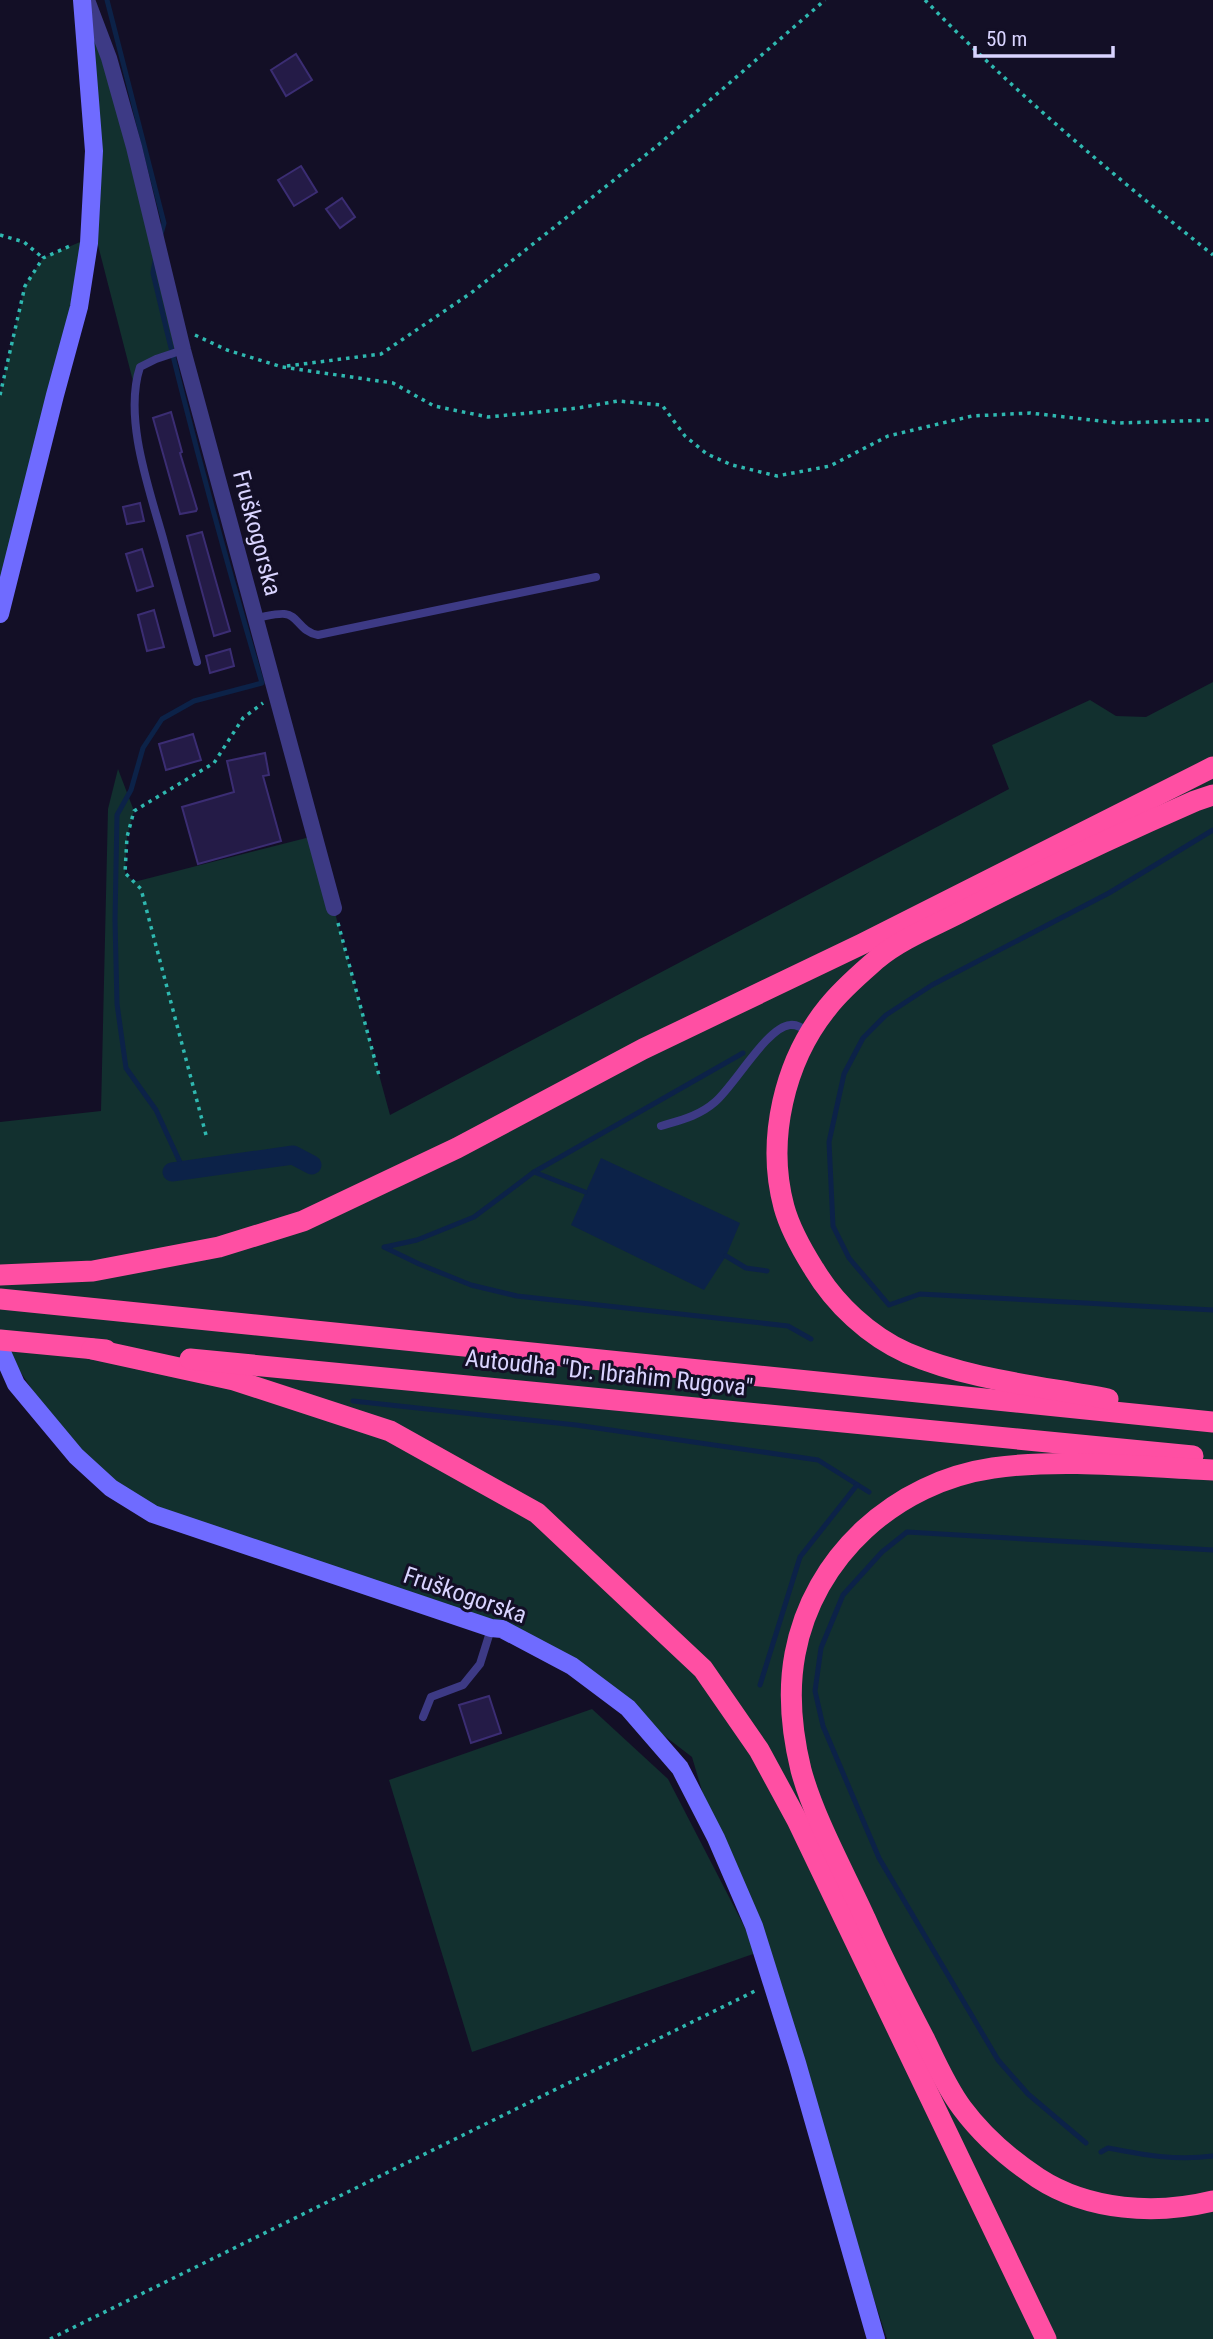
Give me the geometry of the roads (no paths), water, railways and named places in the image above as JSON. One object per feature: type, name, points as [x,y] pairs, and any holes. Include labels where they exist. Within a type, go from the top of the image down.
[{"type":"highway","points":[[0,1275],[93,1271],[219,1247],[303,1221],[457,1148],[643,1049],[862,944],[1213,766]]},
{"type":"highway","points":[[1213,795],[1048,867],[880,956],[827,1007],[810,1033],[794,1064],[778,1131],[778,1170],[784,1208],[800,1247],[824,1286],[860,1324],[905,1352],[975,1376],[1054,1388],[1213,1420]]},
{"type":"highway","points":[[0,1299],[1213,1420]]},
{"type":"highway","name":"Autoudha \"Dr. Ibrahim Rugova\"","points":[[0,1340],[1213,1458]]},
{"type":"highway","points":[[92,1349],[234,1380],[390,1431],[537,1513],[703,1669],[759,1750],[797,1820],[1046,2339]]},
{"type":"highway","points":[[1213,1470],[1042,1464],[992,1468],[925,1487],[894,1505],[867,1526],[842,1550],[821,1582],[805,1616],[794,1655],[792,1691],[793,1729],[802,1772],[816,1809],[882,1957],[962,2108],[1001,2150],[1040,2179],[1085,2200],[1129,2208],[1170,2209],[1213,2202]]},
{"type":"street","points":[[0,614],[54,395],[79,307],[89,243],[94,151],[82,0]]},
{"type":"street","name":"Fruškogorska","points":[[87,0],[109,58],[131,134],[177,328],[334,908]]},
{"type":"street","name":"Fruškogorska","points":[[0,1348],[16,1384],[76,1456],[111,1488],[153,1514],[491,1628],[502,1629],[572,1666],[628,1708],[680,1768],[716,1838],[754,1926],[797,2063],[876,2339]]},
{"type":"lane","points":[[183,350],[140,367],[134,385],[134,417],[146,475],[197,662]]},
{"type":"lane","points":[[255,618],[285,614],[293,617],[308,633],[318,635],[596,577]]},
{"type":"lane","points":[[661,1126],[696,1116],[716,1101],[767,1038],[781,1027],[788,1024],[797,1025],[810,1033]]},
{"type":"lane","points":[[423,1717],[431,1697],[463,1685],[480,1664],[491,1628]]},
{"type":"water","points":[[601,1158],[740,1223],[726,1256],[704,1290],[571,1225]]},
{"type":"waterway","points":[[107,0],[164,223],[161,234]]},
{"type":"waterway","points":[[155,261],[153,273],[178,376],[262,683],[194,701],[162,719],[143,748],[131,790],[117,815],[117,1004],[126,1068],[156,1110],[184,1171]]},
{"type":"waterway","points":[[1213,830],[1109,893],[932,985],[886,1015],[863,1038],[844,1074],[829,1142],[833,1226],[849,1258],[889,1305],[920,1294],[1213,1310]]},
{"type":"waterway","points":[[534,1172],[743,1053]]},
{"type":"waterway","points":[[172,1172],[293,1155],[312,1165]]},
{"type":"waterway","points":[[385,1247],[417,1240],[474,1217],[534,1172],[585,1192]]},
{"type":"waterway","points":[[384,1247],[471,1285],[517,1296],[788,1326],[811,1339]]},
{"type":"waterway","points":[[726,1256],[746,1268],[767,1271]]},
{"type":"waterway","points":[[353,1401],[576,1425],[818,1460],[869,1492]]},
{"type":"waterway","points":[[760,1685],[800,1557],[857,1485]]},
{"type":"waterway","points":[[1086,2143],[1028,2094],[998,2060],[879,1858],[823,1726],[815,1691],[821,1648],[843,1595],[882,1552],[907,1532],[1213,1550]]},
{"type":"waterway","points":[[1101,2152],[1108,2148],[1173,2158],[1213,2156]]}]
